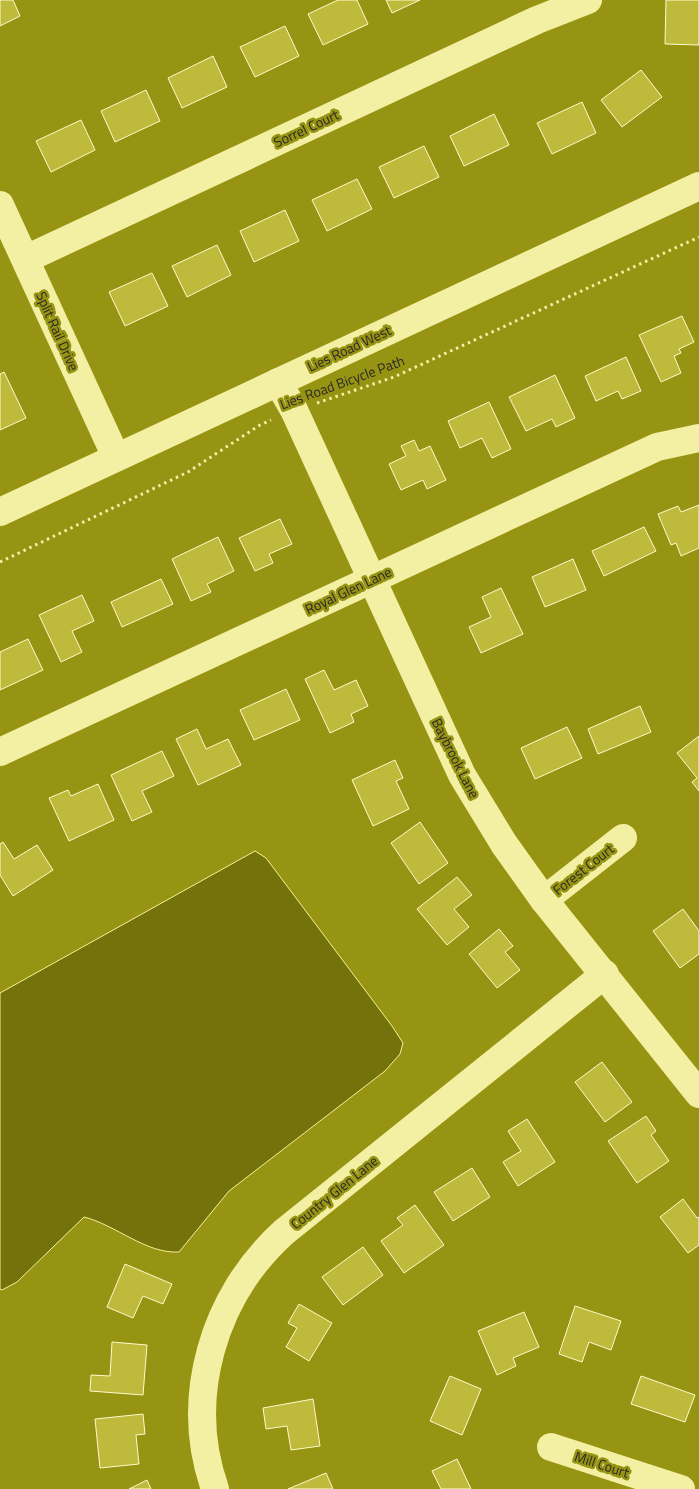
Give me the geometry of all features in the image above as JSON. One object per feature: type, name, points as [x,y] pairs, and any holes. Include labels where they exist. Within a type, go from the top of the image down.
[{"type":"street","name":"Sorrel Court","points":[[26,259],[528,24],[588,0]]},
{"type":"street","name":"Lies Road West","points":[[0,512],[699,186]]},
{"type":"street","name":"Split Rail Drive","points":[[0,205],[116,457]]},
{"type":"street","name":"Baybrook Lane","points":[[278,382],[294,410],[370,579],[462,775],[504,844],[544,900],[699,1094]]},
{"type":"street","name":"Royal Glen Lane","points":[[0,752],[657,447],[699,438]]},
{"type":"street","name":"Forest Court","points":[[544,900],[623,838]]},
{"type":"street","name":"Country Glen Lane","points":[[215,1489],[205,1449],[202,1419],[205,1370],[222,1315],[238,1284],[254,1263],[284,1232],[605,974]]},
{"type":"street","name":"Mill Court","points":[[552,1447],[681,1489]]},
{"type":"path","name":"Lies Road Bicycle Path","points":[[0,562],[188,472],[260,425],[294,410],[394,377],[699,237]]},
{"type":"shaded area","points":[[255,851],[266,858],[392,1026],[403,1043],[400,1054],[385,1071],[229,1191],[179,1252],[167,1251],[143,1244],[108,1226],[84,1217],[17,1282],[2,1290],[0,1289],[0,993]]},
{"type":"building","points":[[0,0],[13,0],[20,16],[0,26]]},
{"type":"building","points":[[338,0],[357,0],[368,24],[323,45],[308,14]]},
{"type":"building","points":[[386,0],[420,0],[392,13]]},
{"type":"building","points":[[666,0],[699,0],[699,45],[665,44]]},
{"type":"building","points":[[285,26],[299,56],[255,77],[240,47]]},
{"type":"building","points":[[213,56],[227,87],[182,108],[168,78]]},
{"type":"building","points":[[641,70],[662,97],[622,127],[601,100]]},
{"type":"building","points":[[146,90],[160,121],[115,142],[101,111]]},
{"type":"building","points":[[582,102],[596,133],[552,154],[537,123]]},
{"type":"building","points":[[494,114],[509,145],[464,166],[450,136]]},
{"type":"building","points":[[81,120],[95,150],[51,172],[36,141]]},
{"type":"building","points":[[424,146],[439,177],[394,198],[379,167]]},
{"type":"building","points":[[357,179],[372,209],[327,231],[312,200]]},
{"type":"building","points":[[285,210],[299,241],[254,262],[240,231]]},
{"type":"building","points":[[217,245],[231,275],[187,297],[172,266]]},
{"type":"building","points":[[152,273],[168,306],[125,326],[109,292]]},
{"type":"building","points":[[682,316],[694,342],[679,349],[681,353],[674,356],[681,373],[661,382],[639,335]]},
{"type":"building","points":[[626,357],[641,391],[622,399],[618,391],[596,401],[585,376]]},
{"type":"building","points":[[4,372],[26,418],[0,430],[0,374]]},
{"type":"building","points":[[555,375],[575,418],[556,427],[552,419],[526,431],[509,397]]},
{"type":"building","points":[[489,402],[511,449],[492,458],[482,438],[460,448],[448,421]]},
{"type":"building","points":[[414,440],[419,451],[430,446],[446,480],[427,489],[423,480],[401,490],[389,464],[406,456],[401,446]]},
{"type":"building","points":[[699,505],[699,548],[681,556],[676,543],[671,545],[658,514],[678,506],[681,512]]},
{"type":"building","points":[[280,519],[292,544],[269,554],[273,563],[255,571],[239,538]]},
{"type":"building","points":[[644,527],[656,551],[604,576],[592,551]]},
{"type":"building","points":[[218,537],[234,571],[207,584],[211,592],[191,601],[172,559]]},
{"type":"building","points":[[573,559],[586,590],[545,607],[532,577]]},
{"type":"building","points":[[161,579],[173,604],[122,627],[111,602]]},
{"type":"building","points":[[501,588],[523,634],[481,653],[469,627],[491,617],[482,597]]},
{"type":"building","points":[[82,595],[94,621],[72,631],[82,652],[61,662],[39,615]]},
{"type":"building","points":[[28,639],[43,670],[0,690],[0,652]]},
{"type":"building","points":[[324,670],[334,690],[356,680],[368,706],[351,714],[354,722],[330,733],[305,679]]},
{"type":"building","points":[[286,689],[300,720],[254,740],[240,710]]},
{"type":"building","points":[[640,706],[651,732],[598,754],[588,729]]},
{"type":"building","points":[[567,727],[582,758],[535,779],[521,748]]},
{"type":"building","points":[[197,729],[206,749],[228,739],[241,765],[198,785],[176,739]]},
{"type":"building","points":[[699,736],[699,791],[692,782],[697,778],[677,753]]},
{"type":"building","points":[[162,751],[174,776],[142,791],[152,812],[132,821],[111,775]]},
{"type":"building","points":[[395,760],[403,778],[396,781],[409,809],[373,826],[352,780]]},
{"type":"building","points":[[98,784],[114,820],[69,841],[49,798],[68,790],[71,796]]},
{"type":"building","points":[[420,822],[448,863],[419,884],[391,843]]},
{"type":"building","points":[[3,842],[14,859],[37,845],[53,870],[13,896],[0,875],[0,844]]},
{"type":"building","points":[[457,877],[472,895],[454,909],[469,927],[447,945],[417,909]]},
{"type":"building","points":[[683,909],[699,931],[699,954],[680,968],[653,931]]},
{"type":"building","points":[[499,929],[513,946],[505,952],[520,970],[497,988],[469,954]]},
{"type":"building","points":[[602,1062],[632,1102],[605,1122],[575,1082]]},
{"type":"building","points":[[646,1116],[656,1131],[651,1135],[669,1161],[637,1183],[608,1141]]},
{"type":"building","points":[[527,1119],[555,1162],[518,1186],[503,1162],[521,1151],[508,1131]]},
{"type":"building","points":[[472,1168],[490,1197],[453,1221],[434,1192]]},
{"type":"building","points":[[683,1199],[697,1218],[699,1217],[699,1245],[688,1253],[660,1217]]},
{"type":"building","points":[[415,1205],[444,1245],[404,1273],[381,1241],[403,1225],[397,1218]]},
{"type":"building","points":[[363,1247],[383,1275],[343,1305],[322,1277]]},
{"type":"building","points":[[125,1264],[172,1284],[163,1304],[143,1296],[133,1318],[107,1307]]},
{"type":"building","points":[[299,1304],[332,1323],[309,1361],[286,1347],[297,1328],[288,1323]]},
{"type":"building","points":[[575,1306],[621,1321],[611,1350],[589,1342],[582,1362],[559,1354]]},
{"type":"building","points":[[524,1312],[539,1347],[513,1358],[516,1366],[497,1375],[478,1331]]},
{"type":"building","points":[[112,1342],[147,1345],[143,1395],[90,1391],[91,1375],[110,1376]]},
{"type":"building","points":[[450,1376],[481,1389],[462,1435],[430,1421]]},
{"type":"building","points":[[641,1376],[695,1395],[685,1422],[631,1404]]},
{"type":"building","points":[[313,1399],[320,1446],[291,1450],[287,1426],[266,1429],[263,1408]]},
{"type":"building","points":[[143,1414],[145,1434],[136,1435],[139,1464],[100,1468],[95,1419]]},
{"type":"building","points":[[457,1459],[471,1489],[441,1489],[432,1471]]},
{"type":"building","points":[[326,1473],[333,1489],[288,1489]]},
{"type":"building","points":[[147,1480],[151,1489],[129,1489]]}]
